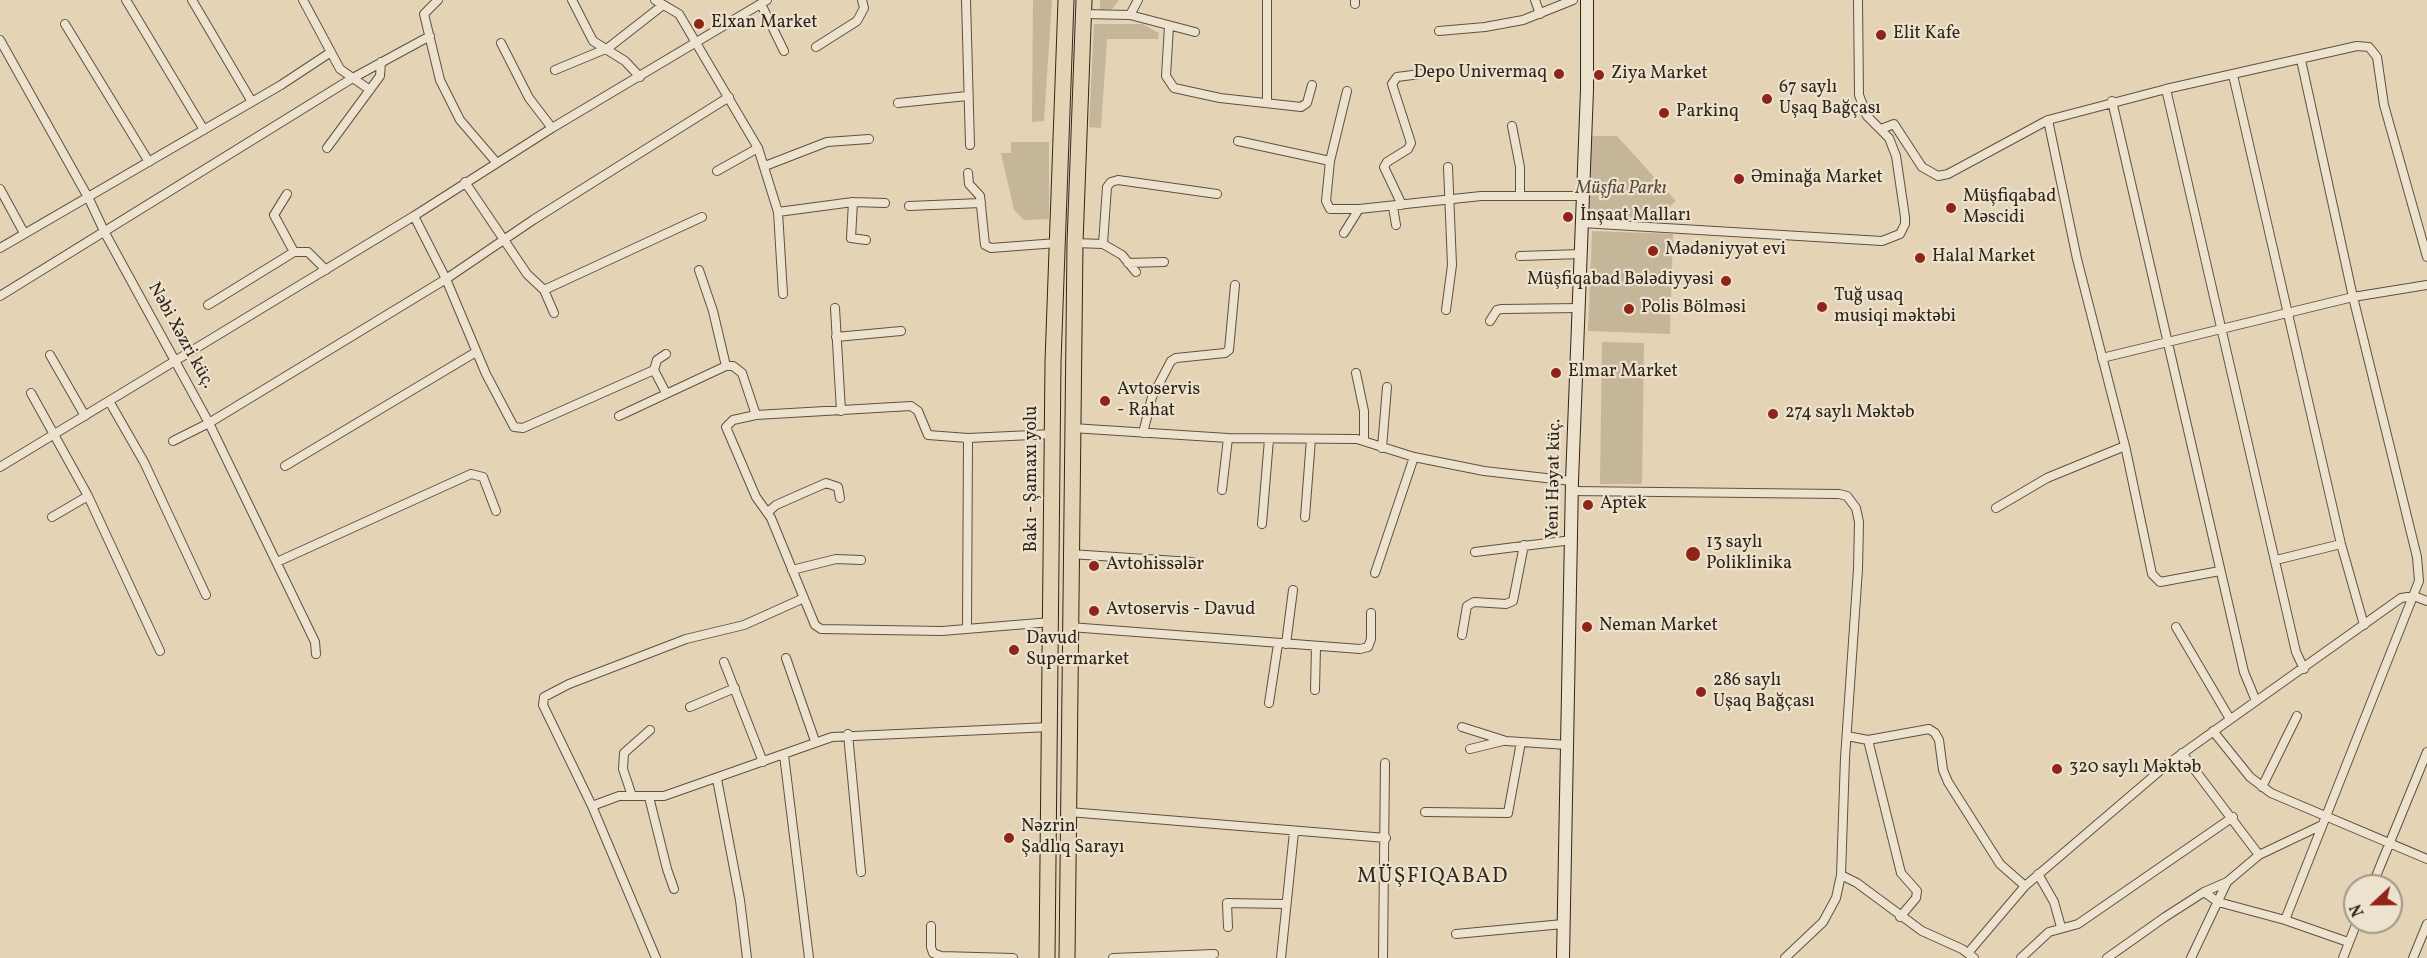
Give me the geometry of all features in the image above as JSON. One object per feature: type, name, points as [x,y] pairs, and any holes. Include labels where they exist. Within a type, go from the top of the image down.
[{"type":"highway","name":"Bakı - Şamaxı yolu","points":[[1047,958],[1053,434],[1066,0]]},
{"type":"highway","name":"Bakı - Şamaxı yolu","points":[[1067,958],[1075,243],[1084,7]]},
{"type":"street","points":[[126,0],[204,130]]},
{"type":"street","points":[[192,0],[252,102]]},
{"type":"street","points":[[303,0],[340,69],[351,79],[370,90]]},
{"type":"street","points":[[438,0],[424,14],[440,80],[450,104],[496,162]]},
{"type":"street","points":[[572,0],[593,41],[608,48],[640,77]]},
{"type":"street","points":[[655,0],[679,14],[758,148],[778,212],[783,294]]},
{"type":"street","points":[[816,47],[857,21],[864,8],[862,0]]},
{"type":"street","points":[[966,0],[970,146]]},
{"type":"street","points":[[1130,15],[1138,0]]},
{"type":"street","points":[[1267,0],[1267,103]]},
{"type":"street","points":[[1535,0],[1540,14]]},
{"type":"street","points":[[1439,31],[1485,27],[1540,14],[1573,0]]},
{"type":"street","name":"Yeni Həyat küç.","points":[[1563,958],[1572,486],[1583,196],[1587,0]]},
{"type":"street","points":[[1582,223],[1882,241],[1893,239],[1903,230],[1905,217],[1896,156],[1889,138],[1867,116],[1858,95],[1858,0]]},
{"type":"street","points":[[0,467],[414,216],[496,162],[764,2],[784,51]]},
{"type":"street","points":[[555,70],[608,48],[663,5]]},
{"type":"street","points":[[1084,7],[1130,15],[1195,32]]},
{"type":"street","points":[[65,24],[149,162]]},
{"type":"street","points":[[1169,26],[1166,76],[1174,88],[1220,98],[1301,107],[1307,103],[1312,86]]},
{"type":"street","points":[[0,296],[351,79],[430,36]]},
{"type":"street","name":"Nəbi Xəzri küç.","points":[[0,40],[89,199],[105,233],[208,423],[315,642],[316,654]]},
{"type":"street","points":[[501,43],[529,98],[552,128]]},
{"type":"street","points":[[1881,129],[1894,124],[1922,167],[1938,176],[1959,169],[2048,120],[2112,101],[2357,46],[2374,50],[2377,57],[2384,105],[2427,257]]},
{"type":"street","points":[[0,248],[89,199],[252,102],[331,51]]},
{"type":"street","points":[[2285,920],[2320,826],[2414,596],[2423,567],[2353,297],[2301,60]]},
{"type":"street","points":[[327,148],[380,76],[381,62]]},
{"type":"street","points":[[1396,225],[1398,206],[1384,167],[1386,162],[1408,149],[1411,143],[1392,84],[1397,77],[1420,74]]},
{"type":"street","points":[[2233,75],[2341,544],[2364,625]]},
{"type":"street","points":[[2166,89],[2296,652],[2304,669]]},
{"type":"street","points":[[1347,91],[1330,161],[1326,206],[1330,209],[1398,206],[1451,199],[1583,196]]},
{"type":"street","points":[[898,103],[967,96]]},
{"type":"street","points":[[173,441],[208,423],[446,279],[533,220],[729,97]]},
{"type":"street","points":[[2112,101],[2244,672],[2256,701]]},
{"type":"street","points":[[2048,120],[2077,259],[2125,446],[2152,574],[2160,582],[2220,571]]},
{"type":"street","points":[[1512,126],[1520,167],[1520,196]]},
{"type":"street","points":[[765,166],[827,142],[869,140]]},
{"type":"street","points":[[1238,141],[1330,161]]},
{"type":"street","points":[[717,171],[758,148]]},
{"type":"street","points":[[1446,310],[1452,265],[1448,167]]},
{"type":"street","points":[[968,173],[969,184],[980,196],[985,245],[991,248],[1057,243]]},
{"type":"street","points":[[1103,244],[1107,187],[1112,182],[1118,180],[1217,194]]},
{"type":"street","points":[[465,182],[527,274],[544,290],[554,313]]},
{"type":"street","points":[[0,189],[24,233]]},
{"type":"street","points":[[286,194],[274,215],[294,252]]},
{"type":"street","points":[[778,212],[853,202],[885,203]]},
{"type":"street","points":[[853,202],[851,238],[866,240]]},
{"type":"street","points":[[909,206],[981,203]]},
{"type":"street","points":[[1344,233],[1359,209]]},
{"type":"street","points":[[414,216],[446,279],[495,393],[514,427],[518,428],[654,370]]},
{"type":"street","points":[[544,290],[702,217]]},
{"type":"street","points":[[1075,243],[1103,244],[1115,249],[1136,272]]},
{"type":"street","points":[[208,305],[294,252],[308,252],[326,270]]},
{"type":"street","points":[[1520,256],[1581,254]]},
{"type":"street","points":[[1128,263],[1164,262]]},
{"type":"street","points":[[699,270],[713,311],[726,366]]},
{"type":"street","points":[[1143,433],[1152,397],[1171,361],[1183,356],[1225,353],[1229,350],[1234,285]]},
{"type":"street","points":[[2102,358],[2353,297],[2427,285]]},
{"type":"street","points":[[835,308],[841,411]]},
{"type":"street","points":[[1490,321],[1497,310],[1502,309],[1579,308]]},
{"type":"street","points":[[836,337],[901,331]]},
{"type":"street","points":[[285,466],[476,352]]},
{"type":"street","points":[[666,354],[657,360],[654,370],[666,393]]},
{"type":"street","points":[[50,355],[85,416]]},
{"type":"street","points":[[619,416],[726,366],[733,366],[742,373],[756,415]]},
{"type":"street","points":[[1356,374],[1364,411],[1364,441]]},
{"type":"street","points":[[1382,448],[1387,387]]},
{"type":"street","points":[[31,393],[56,434],[88,496],[160,651]]},
{"type":"street","points":[[110,401],[144,462],[206,595]]},
{"type":"street","points":[[1051,622],[967,627],[942,631],[821,629],[815,625],[768,512],[756,497],[726,427],[733,420],[756,415],[911,406],[918,411],[928,435],[968,438],[1053,434]]},
{"type":"street","points":[[1072,428],[1228,438],[1364,441],[1414,457],[1572,486],[1847,496],[1856,508],[1859,542],[1846,736],[1841,875],[1836,898],[1823,922],[1785,958]]},
{"type":"street","points":[[967,627],[968,438]]},
{"type":"street","points":[[1222,490],[1228,438]]},
{"type":"street","points":[[1262,524],[1269,439]]},
{"type":"street","points":[[1305,518],[1311,439]]},
{"type":"street","points":[[1996,508],[2047,478],[2125,446]]},
{"type":"street","points":[[1376,573],[1414,457]]},
{"type":"street","points":[[277,562],[471,474],[483,477],[496,512]]},
{"type":"street","points":[[768,512],[776,505],[826,483],[838,487],[840,498]]},
{"type":"street","points":[[52,517],[88,496]]},
{"type":"street","points":[[1474,552],[1572,540]]},
{"type":"street","points":[[2276,560],[2341,544]]},
{"type":"street","points":[[1462,635],[1467,606],[1474,602],[1506,604],[1513,601],[1524,545]]},
{"type":"street","points":[[1070,554],[1192,562]]},
{"type":"street","points":[[792,570],[836,559],[861,561]]},
{"type":"street","points":[[1269,703],[1293,590]]},
{"type":"street","points":[[1841,875],[1866,889],[1900,917],[1932,937],[1971,956],[2025,886],[2182,753],[2304,669],[2401,598],[2414,596],[2427,601]]},
{"type":"street","points":[[656,958],[592,806],[543,705],[544,697],[569,684],[686,639],[744,625],[804,598]]},
{"type":"street","points":[[1070,627],[1316,647],[1368,647],[1371,639],[1371,613]]},
{"type":"street","points":[[2176,627],[2230,719]]},
{"type":"street","points":[[1315,690],[1316,647]]},
{"type":"street","points":[[786,658],[815,741]]},
{"type":"street","points":[[724,662],[762,762]]},
{"type":"street","points":[[690,707],[735,688]]},
{"type":"street","points":[[2262,787],[2297,716]]},
{"type":"street","points":[[592,806],[619,796],[663,796],[784,755],[815,741],[848,734],[1050,727]]},
{"type":"street","points":[[1462,727],[1506,741],[1568,745]]},
{"type":"street","points":[[1846,736],[1868,740],[1929,729],[1935,733],[1939,740],[1943,770],[1948,782],[2000,864],[2025,886]]},
{"type":"street","points":[[632,796],[623,769],[624,753],[650,730]]},
{"type":"street","points":[[2213,731],[2262,787],[2427,858]]},
{"type":"street","points":[[848,734],[861,872]]},
{"type":"street","points":[[1868,740],[1901,873],[1917,891],[1916,897],[1900,917]]},
{"type":"street","points":[[1470,749],[1506,741]]},
{"type":"street","points":[[1425,812],[1508,813],[1521,742]]},
{"type":"street","points":[[2377,874],[2427,752]]},
{"type":"street","points":[[2182,753],[2259,855]]},
{"type":"street","points":[[784,755],[809,958]]},
{"type":"street","points":[[1383,958],[1385,763]]},
{"type":"street","points":[[717,779],[740,900],[747,958]]},
{"type":"street","points":[[650,797],[666,869],[674,889]]},
{"type":"street","points":[[1069,812],[1386,838]]},
{"type":"street","points":[[2021,958],[2049,932],[2078,924],[2233,818]]},
{"type":"street","points":[[2107,958],[2204,892],[2227,882],[2259,855],[2320,826]]},
{"type":"street","points":[[1281,958],[1284,904],[1294,832]]},
{"type":"street","points":[[2038,874],[2054,902],[2061,927]]},
{"type":"street","points":[[2191,958],[2227,882]]},
{"type":"street","points":[[2204,892],[2218,902],[2285,920],[2348,942]]},
{"type":"street","points":[[1228,927],[1227,903],[1284,904]]},
{"type":"street","points":[[1456,934],[1563,924]]},
{"type":"street","points":[[2413,958],[2427,924]]},
{"type":"street","points":[[931,926],[931,947],[933,953],[941,957],[1013,958]]},
{"type":"street","points":[[2343,958],[2352,934]]},
{"type":"street","points":[[1113,958],[1214,954]]},
{"type":"green space","points":[[1033,0],[1052,0],[1044,121],[1032,122]]},
{"type":"green space","points":[[1100,0],[1119,0],[1112,9],[1100,10]]},
{"type":"green space","points":[[1094,24],[1142,24],[1159,33],[1158,39],[1107,39],[1101,128],[1089,127]]},
{"type":"green space","name":"Müşfia Parkı","points":[[1590,136],[1617,136],[1676,201],[1653,222],[1588,221]]},
{"type":"green space","points":[[1011,142],[1049,142],[1049,219],[1024,220],[1014,210],[1001,153],[1011,153]]},
{"type":"green space","points":[[1592,231],[1673,234],[1670,334],[1588,331]]},
{"type":"green space","points":[[1602,342],[1644,343],[1642,484],[1600,484]]},
{"type":"place","name":"Elxan Market","points":[[699,24]]},
{"type":"place","name":"Elit Kafe","points":[[1881,35]]},
{"type":"place","name":"Depo Univermaq","points":[[1559,74]]},
{"type":"place","name":"Ziya Market","points":[[1599,75]]},
{"type":"place","name":"67 saylı Uşaq Bağçası","points":[[1767,99]]},
{"type":"place","name":"Parkinq","points":[[1664,113]]},
{"type":"place","name":"Əminağa Market","points":[[1739,179]]},
{"type":"place","name":"Müşfiqabad Məscidi","points":[[1951,208]]},
{"type":"place","name":"İnşaat Malları","points":[[1568,217]]},
{"type":"place","name":"Mədəniyyət evi","points":[[1653,251]]},
{"type":"place","name":"Halal Market","points":[[1920,258]]},
{"type":"place","name":"Müşfiqabad Bələdiyyəsi","points":[[1726,281]]},
{"type":"place","name":"Tuğ usaq musiqi məktəbi","points":[[1822,307]]},
{"type":"place","name":"Polis Bölməsi","points":[[1629,309]]},
{"type":"place","name":"Elmar Market","points":[[1556,373]]},
{"type":"place","name":"Avtoservis - Rahat","points":[[1105,401]]},
{"type":"place","name":"274 saylı Məktəb","points":[[1773,414]]},
{"type":"place","name":"Aptek","points":[[1588,505]]},
{"type":"place","name":"13 saylı Poliklinika","points":[[1693,554]]},
{"type":"place","name":"Avtohissələr","points":[[1094,566]]},
{"type":"place","name":"Avtoservis - Davud","points":[[1094,611]]},
{"type":"place","name":"Neman Market","points":[[1587,627]]},
{"type":"place","name":"Davud Supermarket","points":[[1014,650]]},
{"type":"place","name":"286 saylı Uşaq Bağçası","points":[[1701,692]]},
{"type":"place","name":"320 saylı Məktəb","points":[[2057,769]]},
{"type":"place","name":"Nəzrin Şadlıq Sarayı","points":[[1009,838]]},
{"type":"district","name":"MÜŞFIQABAD","points":[[1433,878]]}]
